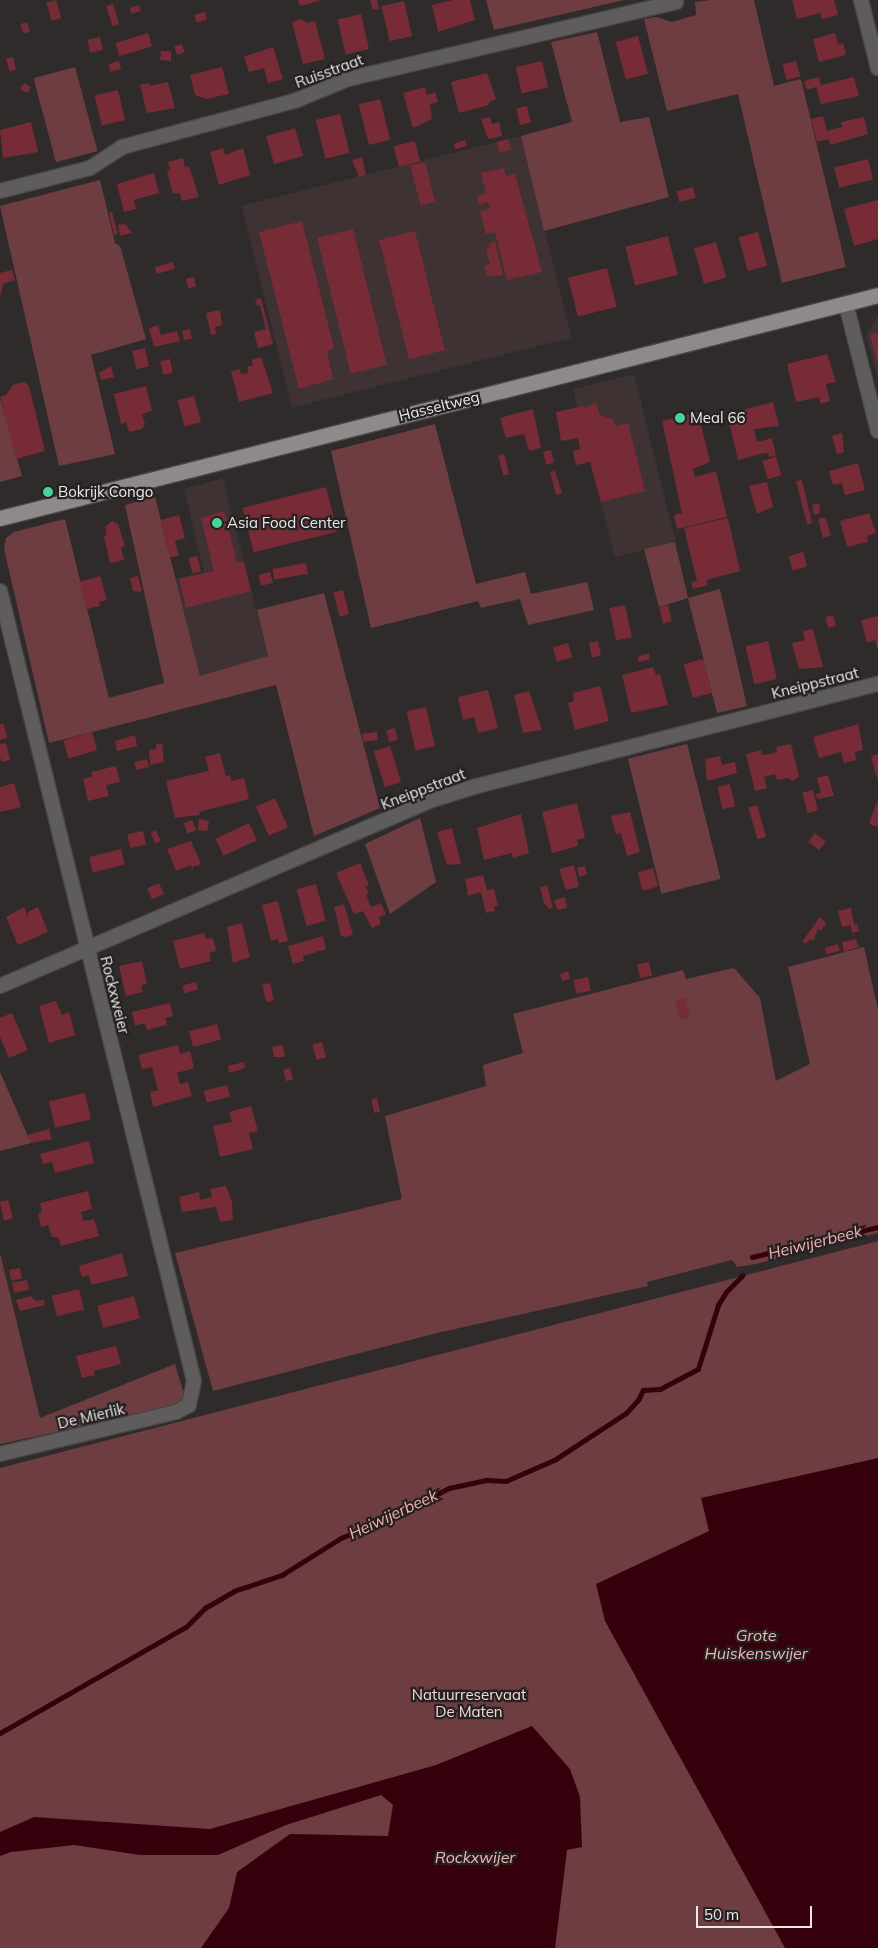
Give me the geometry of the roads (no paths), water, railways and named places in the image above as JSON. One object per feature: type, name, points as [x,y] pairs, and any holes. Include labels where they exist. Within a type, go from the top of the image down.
[{"type":"main road","name":"Hasseltweg","points":[[0,518],[878,295]]},
{"type":"street","points":[[861,0],[878,68]]},
{"type":"street","name":"Ruisstraat","points":[[0,191],[90,168],[122,147],[297,100],[348,79],[676,2]]},
{"type":"street","points":[[846,304],[878,431]]},
{"type":"street","name":"Rockxweier","points":[[0,591],[194,1381],[189,1405]]},
{"type":"street","name":"Kneippstraat","points":[[0,986],[429,801],[477,786],[878,684]]},
{"type":"street","name":"De Mierlik","points":[[0,1454],[176,1412],[189,1405]]},
{"type":"water","name":"Grote Huiskenswijer","points":[[878,1458],[878,1948],[785,1948],[605,1621],[596,1584],[709,1531],[701,1498]]},
{"type":"water","name":"Rockxwijer","points":[[532,1726],[570,1769],[580,1797],[582,1847],[567,1850],[555,1948],[201,1948],[229,1908],[237,1872],[290,1834],[388,1836],[393,1805],[381,1795],[286,1825],[218,1855],[140,1855],[74,1845],[11,1852],[0,1856],[0,1832],[34,1817],[210,1829],[436,1765]]},
{"type":"waterway","name":"Heiwijerbeek","points":[[752,1257],[878,1227]]},
{"type":"waterway","name":"Heiwijerbeek","points":[[0,1733],[186,1627],[205,1608],[234,1591],[282,1575],[341,1538],[401,1513],[449,1488],[487,1480],[506,1481],[556,1459],[626,1413],[638,1400],[643,1390],[660,1389],[698,1369],[718,1305],[726,1292],[742,1276]]},
{"type":"place","name":"Meal 66","points":[[680,418]]},
{"type":"place","name":"Bokrijk Congo","points":[[48,492]]},
{"type":"place","name":"Asia Food Center","points":[[217,523]]},
{"type":"park label","name":"Natuurreservaat De Maten","points":[[469,1702]]}]
